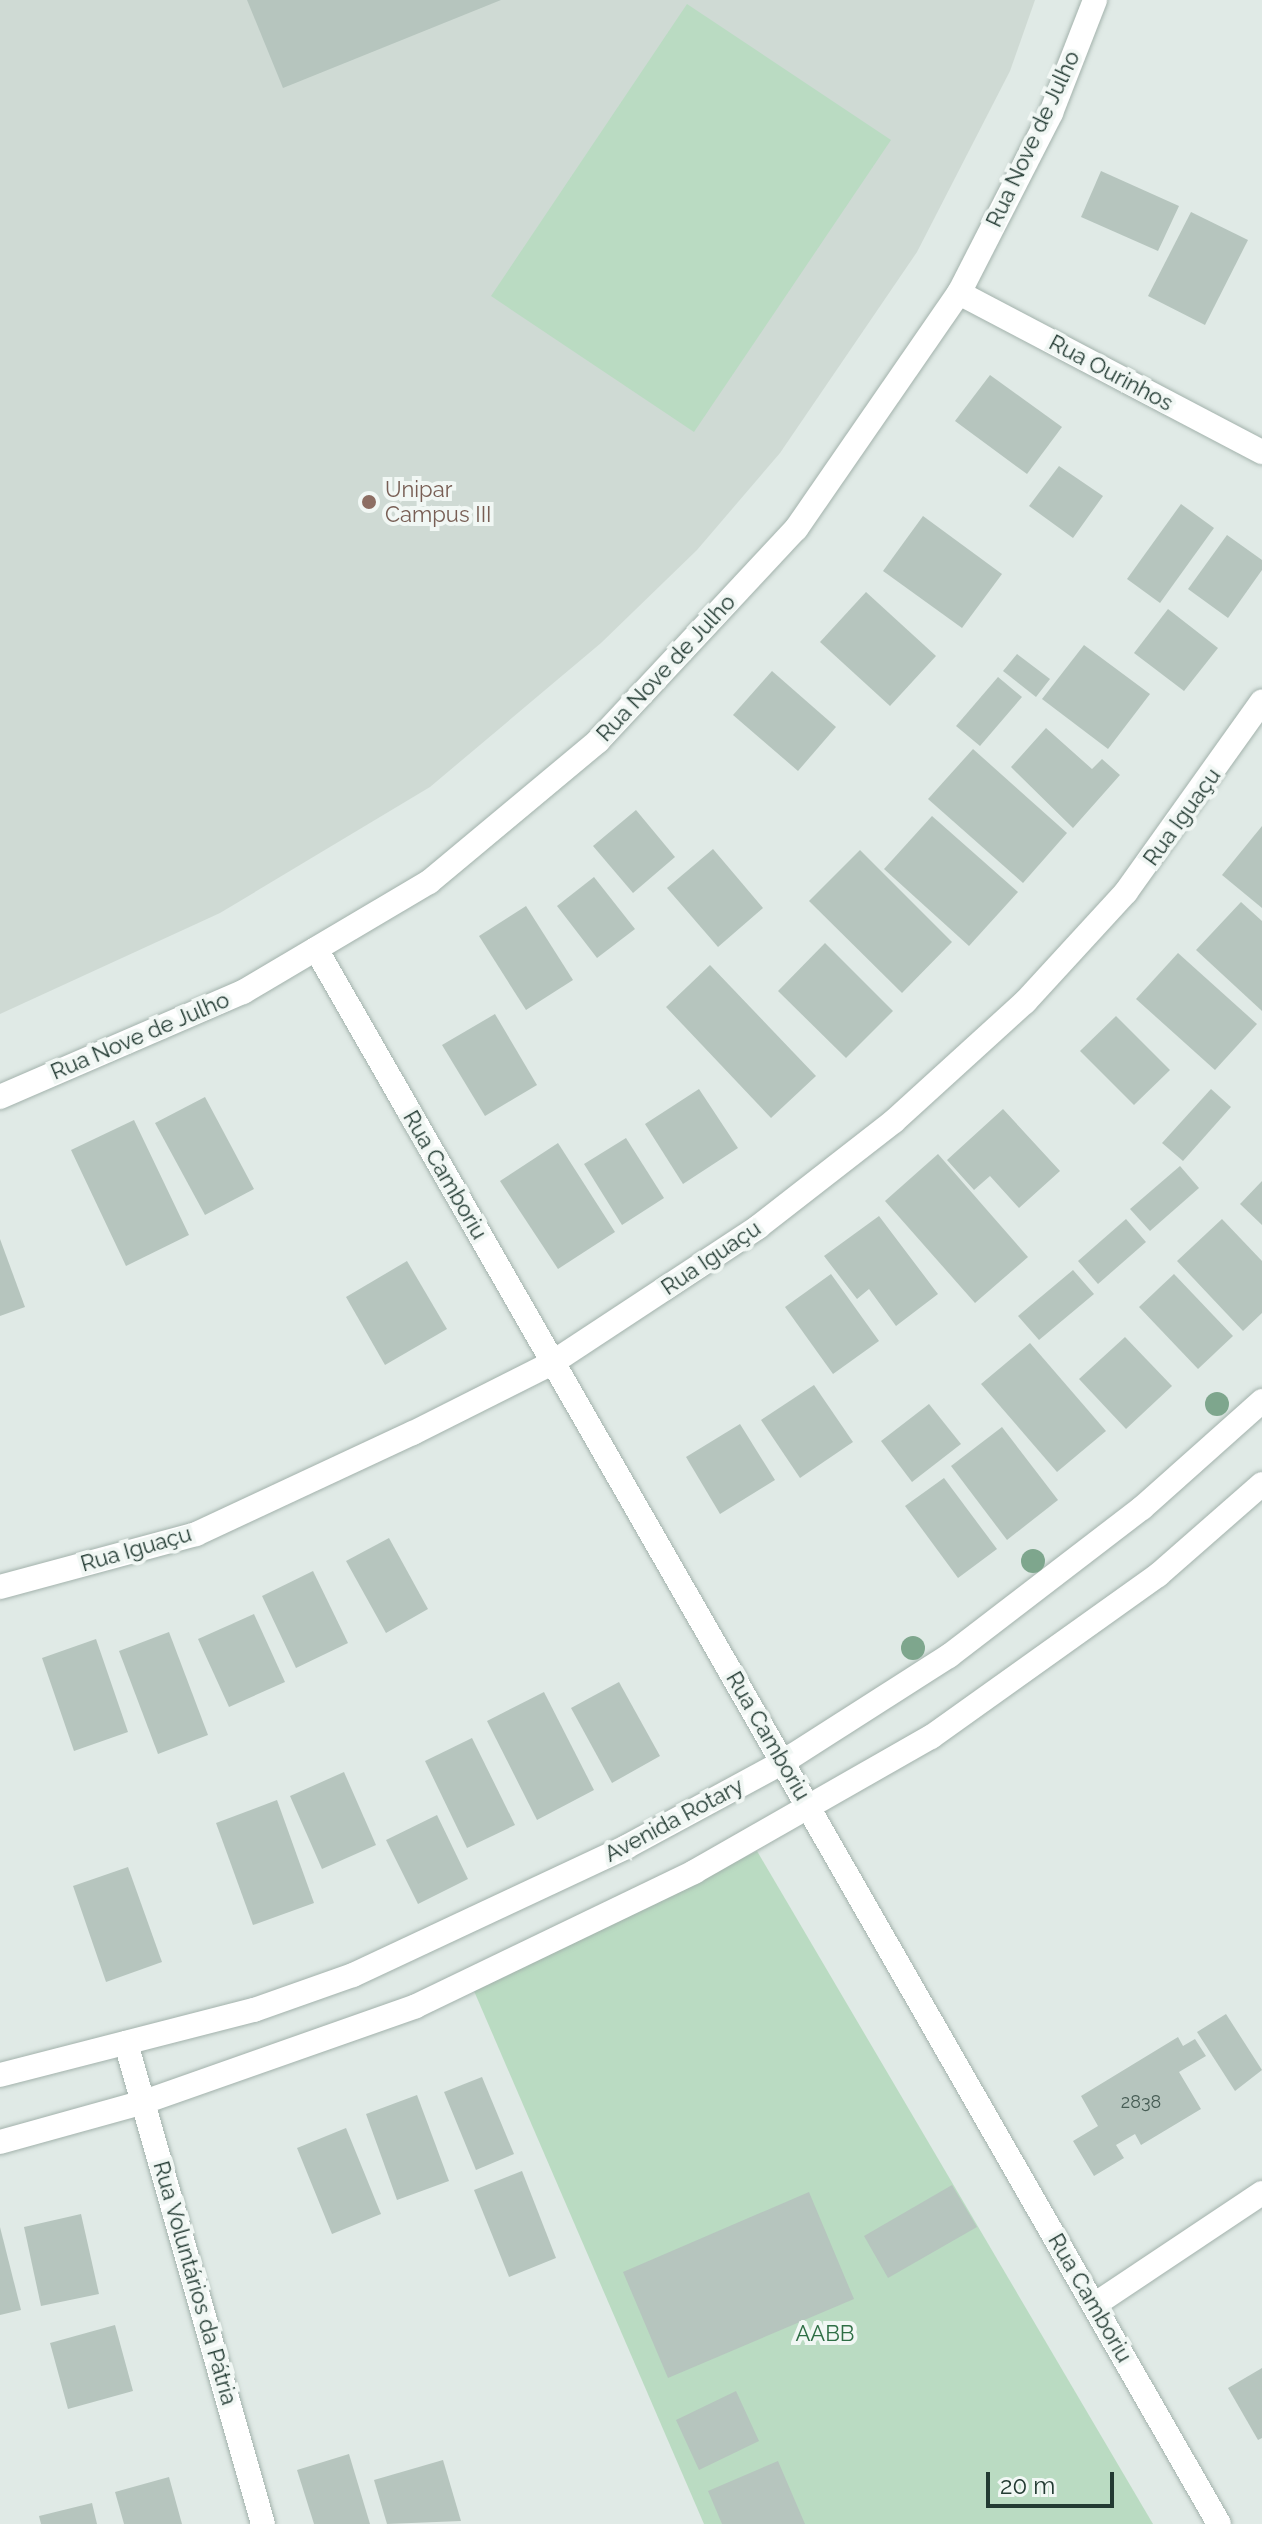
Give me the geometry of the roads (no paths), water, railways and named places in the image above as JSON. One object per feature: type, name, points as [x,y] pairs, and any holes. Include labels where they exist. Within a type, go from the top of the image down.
[{"type":"street","name":"Rua Nove de Julho","points":[[0,1097],[243,992],[429,882],[598,741],[796,529],[959,293],[1051,113],[1095,0]]},
{"type":"street","name":"Rua Ourinhos","points":[[959,293],[1262,452]]},
{"type":"street","name":"Rua Iguaçu","points":[[0,1587],[196,1534],[552,1363],[758,1227],[894,1121],[1025,1002],[1126,892],[1262,701]]},
{"type":"street","name":"Rua Camboriu","points":[[316,949],[1219,2524]]},
{"type":"street","name":"Avenida Rotary","points":[[0,2075],[254,2010],[367,1969],[626,1847],[783,1762],[949,1656],[1046,1584],[1262,1401]]},
{"type":"street","points":[[0,2142],[144,2102],[416,2006],[694,1872],[809,1809],[1039,1661],[1158,1575],[1262,1484]]},
{"type":"street","name":"Rua Voluntários da Pátria","points":[[126,2043],[263,2524]]},
{"type":"street","points":[[1094,2305],[1262,2193]]},
{"type":"place","name":"Unipar Campus III","points":[[369,502]]},
{"type":"park label","name":"AABB","points":[[825,2334]]}]
